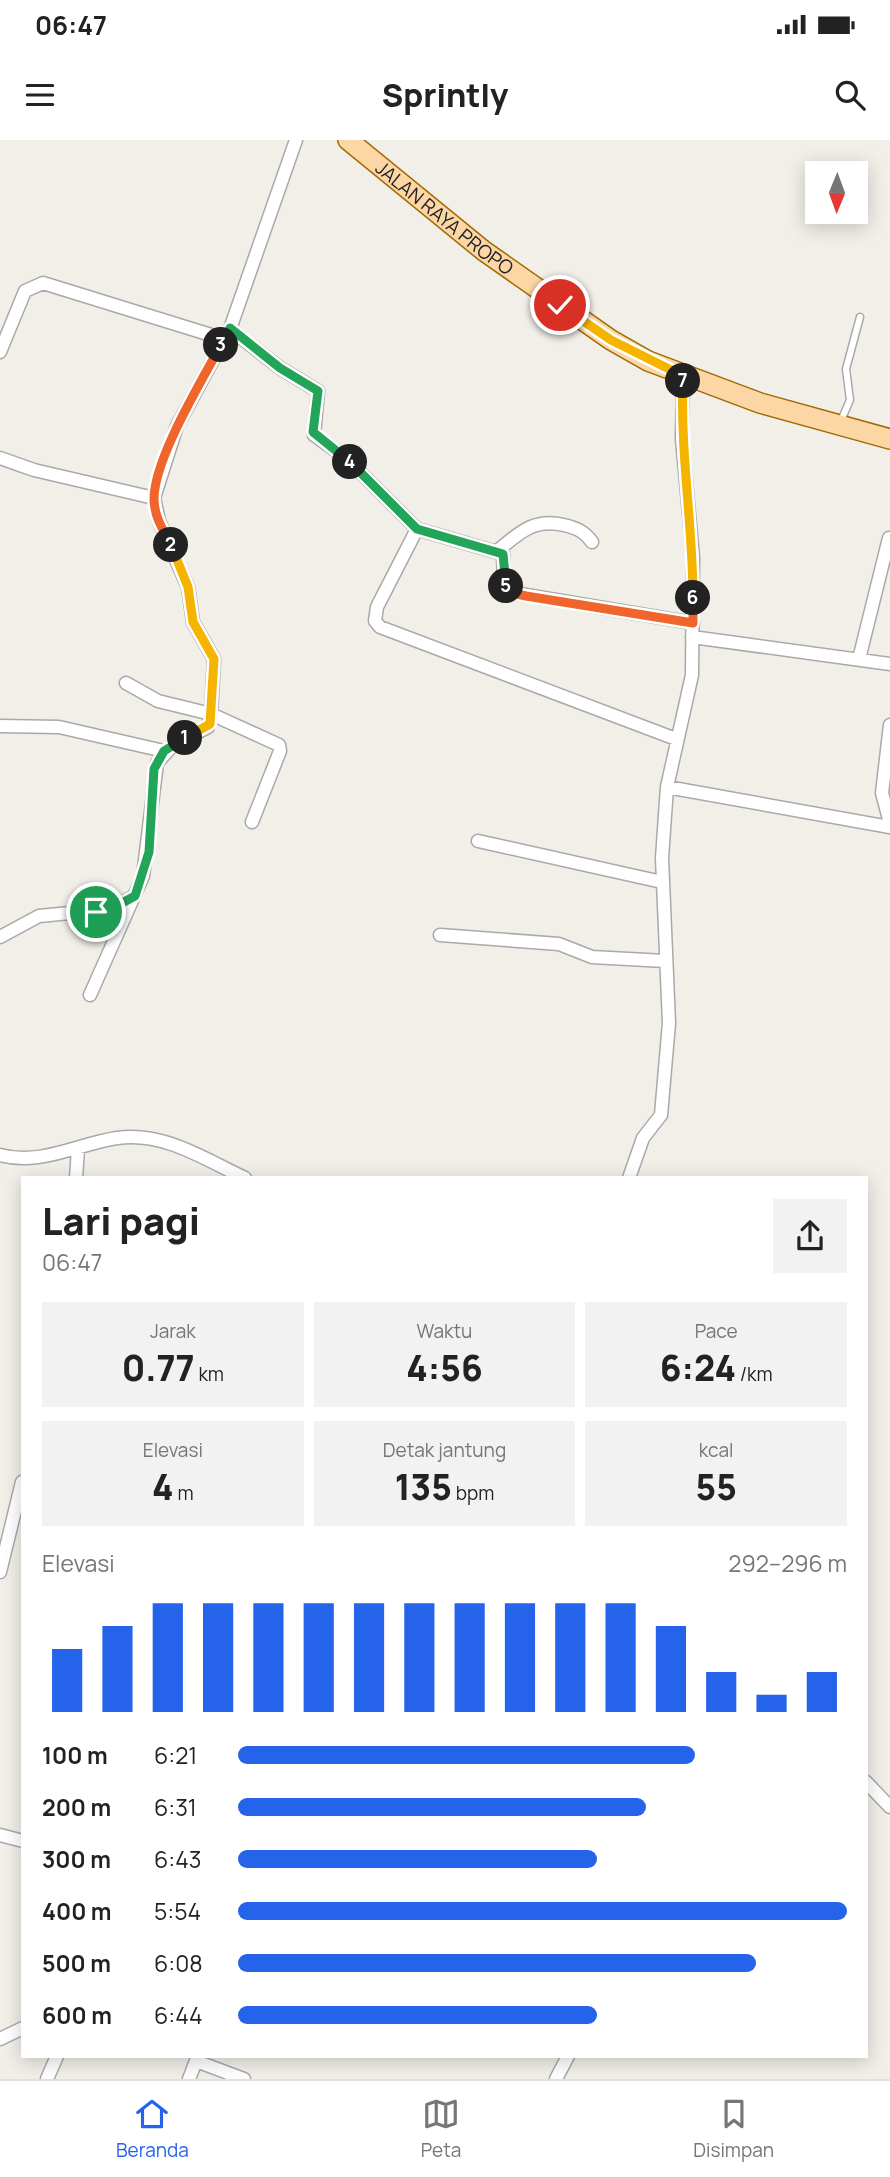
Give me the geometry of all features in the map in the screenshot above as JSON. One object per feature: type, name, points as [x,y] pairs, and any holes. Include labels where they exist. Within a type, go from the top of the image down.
[{"type":"main road","name":"JALAN RAYA PROPO","points":[[348,140],[484,251],[611,340],[683,376],[760,403],[890,439]]},
{"type":"street","points":[[90,995],[135,896],[149,852],[154,769],[164,751],[208,727],[211,714],[214,659],[193,622],[188,587],[159,521],[154,498],[177,426],[227,334],[296,140]]},
{"type":"street","points":[[0,352],[25,292],[36,284],[43,283],[227,334],[318,391],[314,435],[346,458],[417,529],[496,552],[505,558],[504,584],[513,593],[693,623]]},
{"type":"street","points":[[630,1176],[635,1156],[661,1115],[669,1023],[662,883],[667,787],[676,739],[691,686],[693,623],[692,530],[682,439],[683,376]]},
{"type":"street","points":[[0,458],[34,470],[154,498]]},
{"type":"street","points":[[496,552],[524,528],[549,522],[585,532],[592,542]]},
{"type":"street","points":[[417,529],[377,607],[375,621],[380,627],[676,739]]},
{"type":"street","points":[[859,659],[889,538]]},
{"type":"street","points":[[692,637],[890,664]]},
{"type":"street","points":[[126,683],[158,701],[211,714],[279,745],[280,751],[252,822]]},
{"type":"street","points":[[667,787],[890,825],[882,793],[890,725]]},
{"type":"street","points":[[0,726],[60,727],[164,751]]},
{"type":"street","points":[[478,841],[662,883]]},
{"type":"street","points":[[0,937],[39,916],[111,909],[135,896]]},
{"type":"street","points":[[440,935],[559,944],[592,957],[665,961]]},
{"type":"street","points":[[0,1155],[35,1159],[116,1138],[156,1139],[240,1176]]},
{"type":"street","points":[[76,1176],[78,1149]]},
{"type":"street","points":[[0,1572],[21,1486]]},
{"type":"street","points":[[868,1784],[890,1807]]},
{"type":"street","points":[[0,1835],[21,1840]]},
{"type":"street","points":[[0,2039],[21,2029]]},
{"type":"street","points":[[47,2079],[56,2058]]},
{"type":"street","points":[[556,2079],[567,2058]]},
{"type":"street","points":[[189,2079],[190,2059],[244,2079]]},
{"type":"lane","points":[[840,425],[850,400],[846,369],[860,317]]},
{"type":"route","points":[[96,912],[111,909],[135,896],[144,876],[149,852],[154,769],[164,751],[194,732],[208,727],[210,722],[214,659],[211,650],[195,628],[188,587],[159,521],[154,498],[169,444],[177,426],[230,328],[280,368],[318,391],[320,396],[313,427],[314,435],[346,458],[417,529],[503,554],[504,584],[513,593],[693,623],[692,530],[682,439],[683,376],[648,361],[611,340],[560,305]]}]
